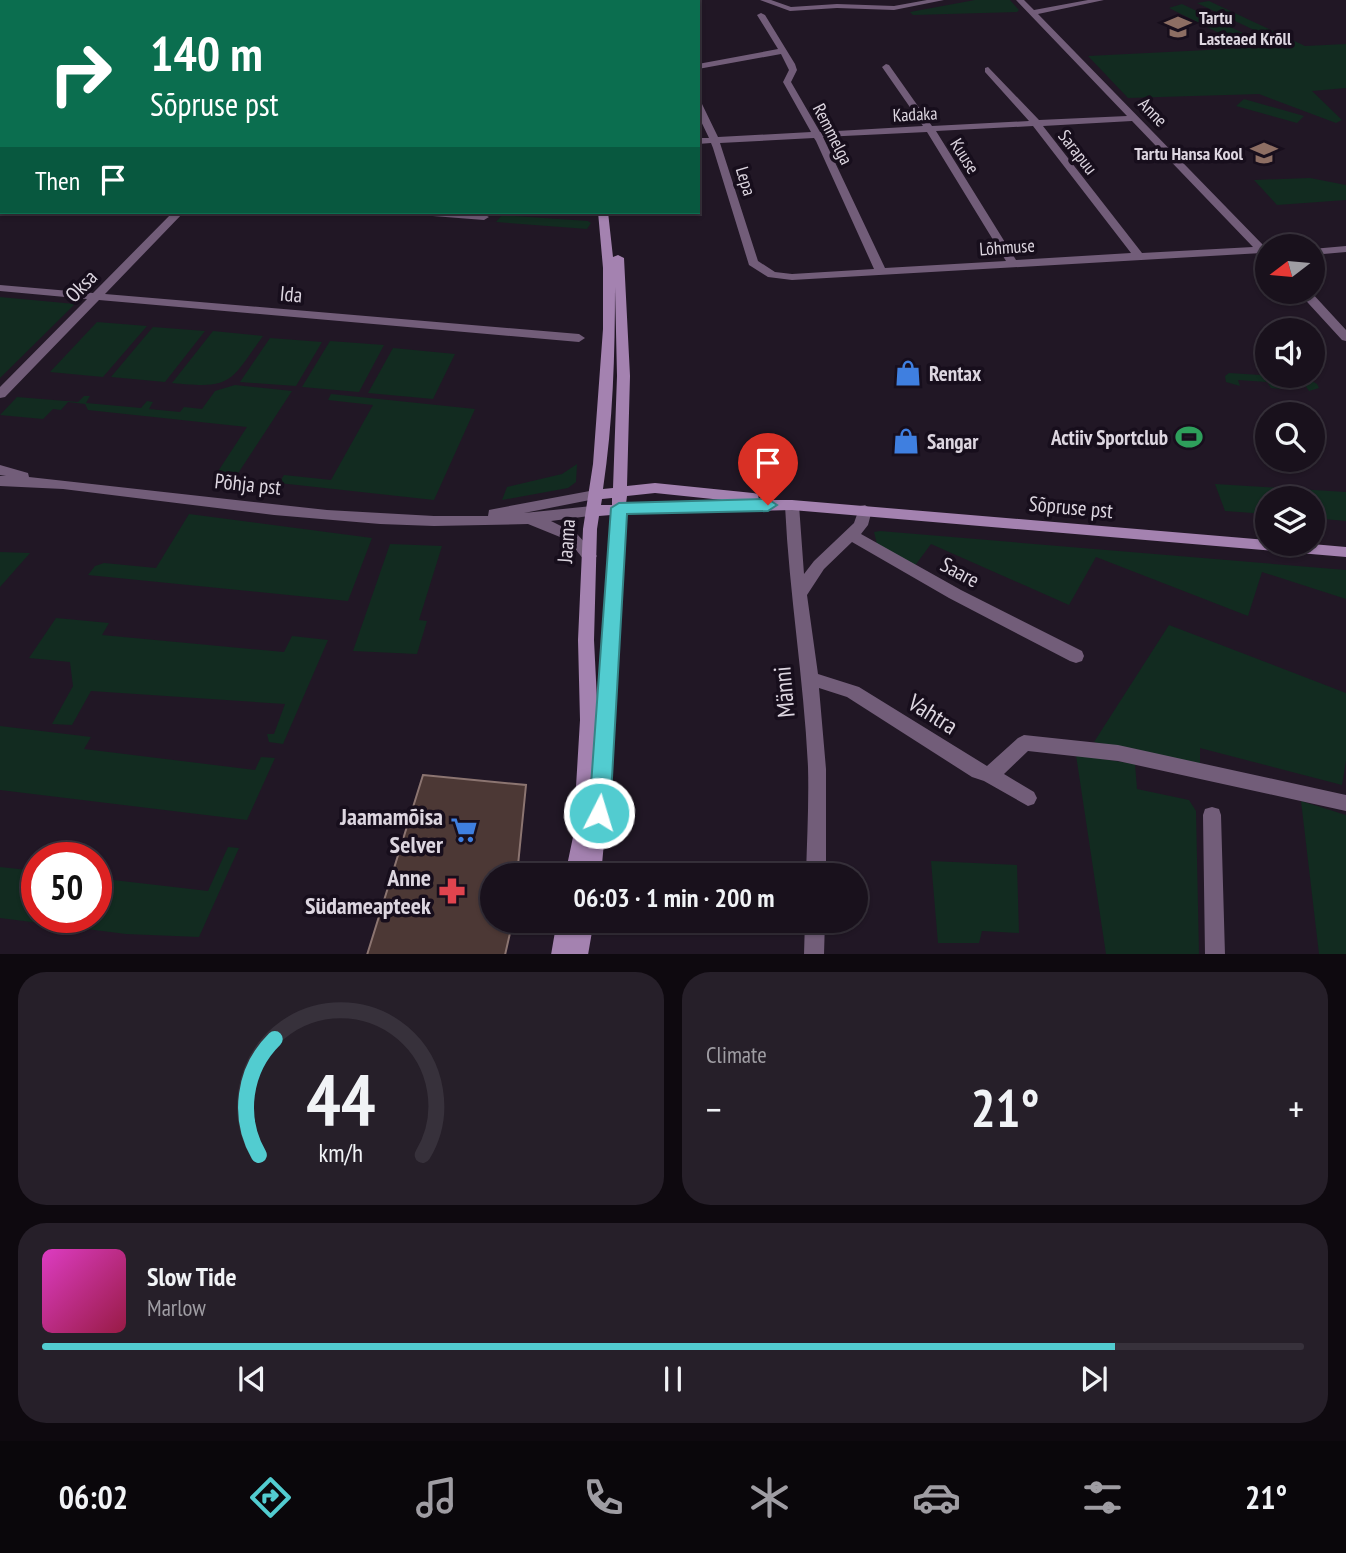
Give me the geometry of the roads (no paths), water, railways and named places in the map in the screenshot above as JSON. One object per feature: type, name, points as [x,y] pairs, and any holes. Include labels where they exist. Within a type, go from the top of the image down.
[{"type":"main road","name":"Jaama","points":[[577,863],[582,837],[589,720],[586,640],[589,556],[609,329],[609,268],[603,214]]},
{"type":"main road","points":[[592,863],[606,743],[623,469],[622,330],[613,214]]},
{"type":"main road","name":"Sõpruse pst","points":[[595,495],[620,499],[865,510],[1346,552]]},
{"type":"main road","name":"Sõpruse pst","points":[[592,511],[620,499]]},
{"type":"main road","points":[[561,954],[565,933]]},
{"type":"main road","points":[[578,954],[582,933]]},
{"type":"street","points":[[765,0],[790,9],[837,6],[894,8],[940,0]]},
{"type":"street","name":"Anne","points":[[1020,0],[1255,243]]},
{"type":"street","points":[[1061,0],[1073,6]]},
{"type":"street","points":[[1033,13],[1100,0]]},
{"type":"street","name":"Remmelga","points":[[761,15],[793,70],[788,82],[817,135],[881,272]]},
{"type":"street","points":[[700,67],[783,51]]},
{"type":"street","name":"Kuuse","points":[[886,67],[930,130],[1013,264]]},
{"type":"street","name":"Sarapuu","points":[[988,70],[1036,123],[1139,256]]},
{"type":"street","name":"Lepa","points":[[700,108],[714,140],[753,263],[760,268]]},
{"type":"street","name":"Kadaka","points":[[700,141],[1134,118]]},
{"type":"street","name":"Oksa","points":[[0,400],[5,390],[177,214]]},
{"type":"street","points":[[446,214],[484,217]]},
{"type":"street","points":[[1325,251],[1346,249]]},
{"type":"street","name":"Lõhmuse","points":[[760,268],[772,275],[792,277],[1255,251]]},
{"type":"street","name":"Ida","points":[[0,288],[579,338]]},
{"type":"street","points":[[1315,304],[1346,337]]},
{"type":"street","name":"Põhja pst","points":[[0,470],[41,481]]},
{"type":"street","name":"Põhja pst","points":[[0,481],[41,481],[329,514],[451,522],[522,520],[592,511]]},
{"type":"street","name":"Põhja pst","points":[[451,522],[595,495]]},
{"type":"street","name":"Männi","points":[[792,505],[794,561],[810,678],[817,769],[816,863]]},
{"type":"street","points":[[800,593],[819,565],[861,525],[865,510]]},
{"type":"street","points":[[522,520],[565,531],[582,545],[589,556]]},
{"type":"street","name":"Saare","points":[[851,535],[955,594],[1076,656]]},
{"type":"street","points":[[794,561],[819,565]]},
{"type":"street","name":"Vahtra","points":[[810,678],[853,692],[978,771],[990,775],[1028,798]]},
{"type":"street","points":[[990,775],[1024,743],[1118,753],[1346,803]]},
{"type":"street","points":[[1212,815],[1215,954]]},
{"type":"street","points":[[814,954],[815,933]]},
{"type":"place","name":"Tartu Lasteaed Krõll","points":[[1178,27]]},
{"type":"place","name":"Tartu Hansa Kool","points":[[1264,153]]},
{"type":"place","name":"Rentax","points":[[908,373]]},
{"type":"place","name":"Actiiv Sportclub","points":[[1189,437]]},
{"type":"place","name":"Sangar","points":[[906,441]]},
{"type":"place","name":"Jaamamõisa Selver","points":[[464,830]]},
{"type":"place","name":"Anne Südameapteek","points":[[452,891]]}]
